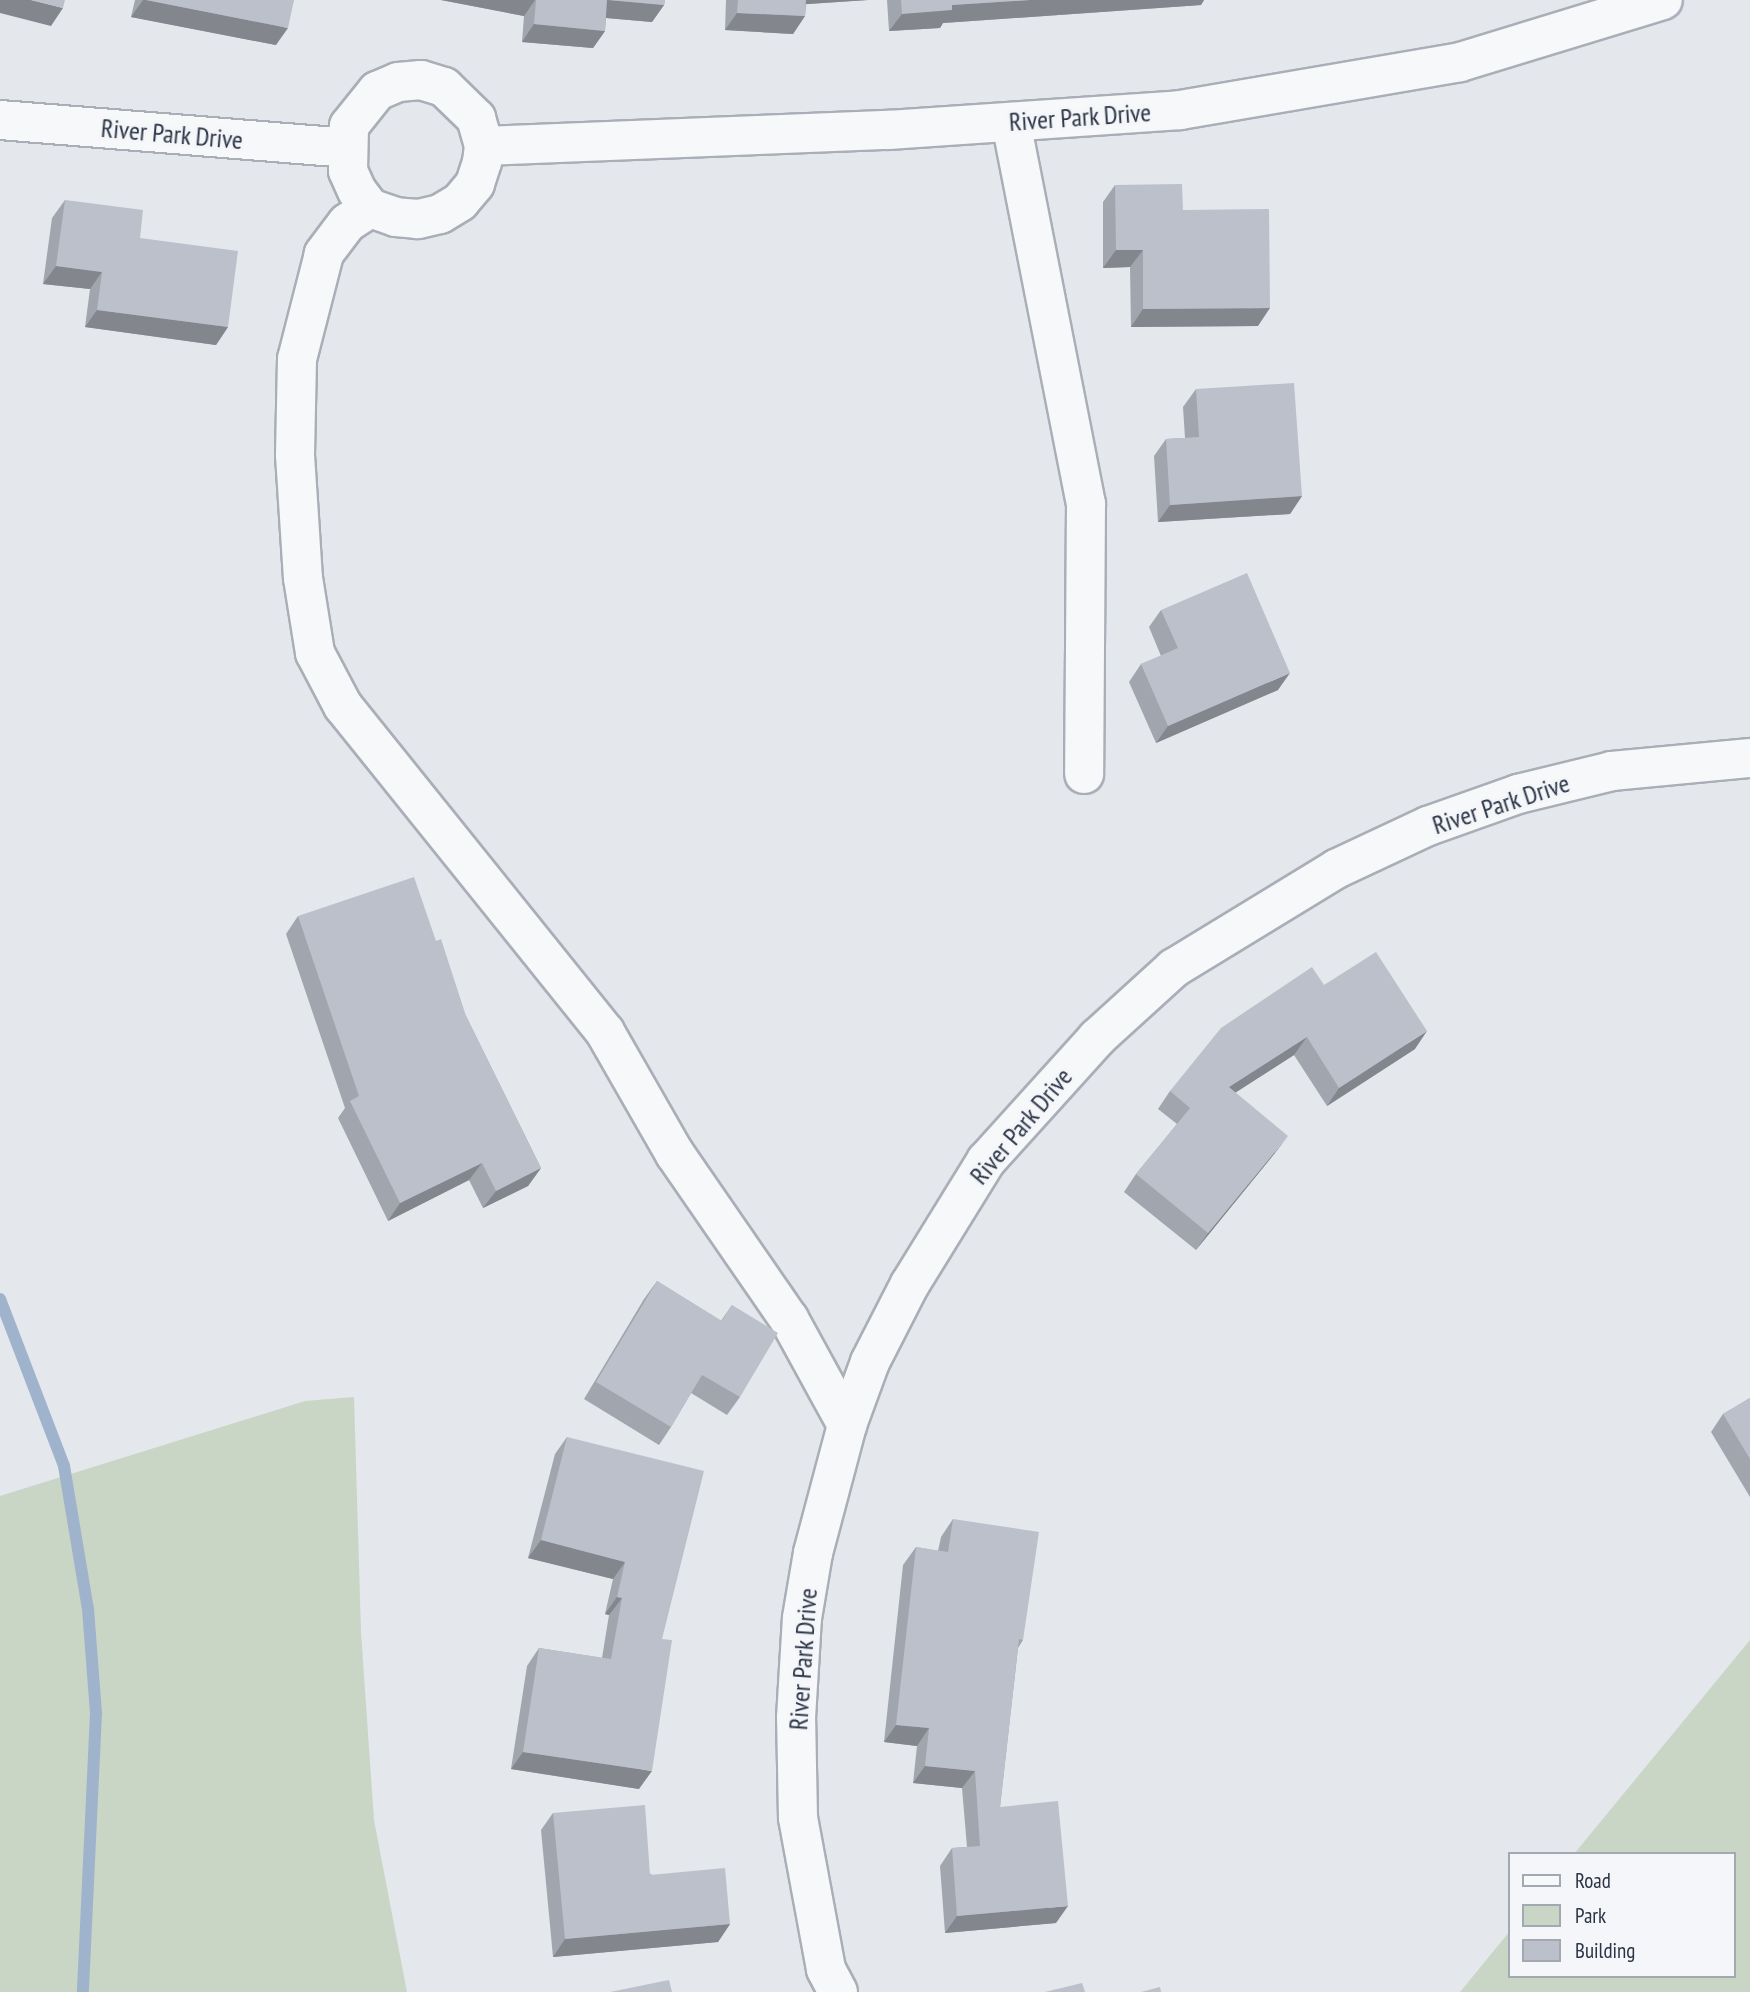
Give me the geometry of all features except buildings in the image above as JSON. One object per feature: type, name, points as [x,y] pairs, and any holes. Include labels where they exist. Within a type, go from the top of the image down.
[{"type":"street","name":"River Park Drive","points":[[484,146],[1011,122],[1180,110],[1460,62],[1662,0]]},
{"type":"street","points":[[370,208],[348,171],[345,148],[348,126],[377,91],[398,82],[421,80],[444,86],[462,99],[476,118],[484,146],[474,184],[460,202],[440,214],[418,219],[370,208],[347,223],[324,254],[297,359],[295,455],[303,578],[315,653],[343,706],[605,1032],[675,1154],[789,1319],[847,1425]]},
{"type":"street","name":"River Park Drive","points":[[0,120],[345,148]]},
{"type":"street","points":[[1011,122],[1086,504],[1084,775]]},
{"type":"street","name":"River Park Drive","points":[[838,1992],[826,1969],[798,1818],[796,1718],[802,1618],[813,1553],[847,1425],[870,1362],[910,1284],[986,1161],[1097,1038],[1174,968],[1336,869],[1472,808],[1612,771],[1750,758]]},
{"type":"green space","points":[[354,1397],[361,1632],[374,1820],[407,1992],[0,1992],[0,1496],[305,1401]]},
{"type":"green space","points":[[1750,1640],[1750,1992],[1460,1992],[1508,1933],[1508,1978],[1736,1978],[1736,1852],[1576,1852]]},
{"type":"waterway","points":[[0,1299],[64,1466],[88,1609],[96,1713],[83,1992]]}]
